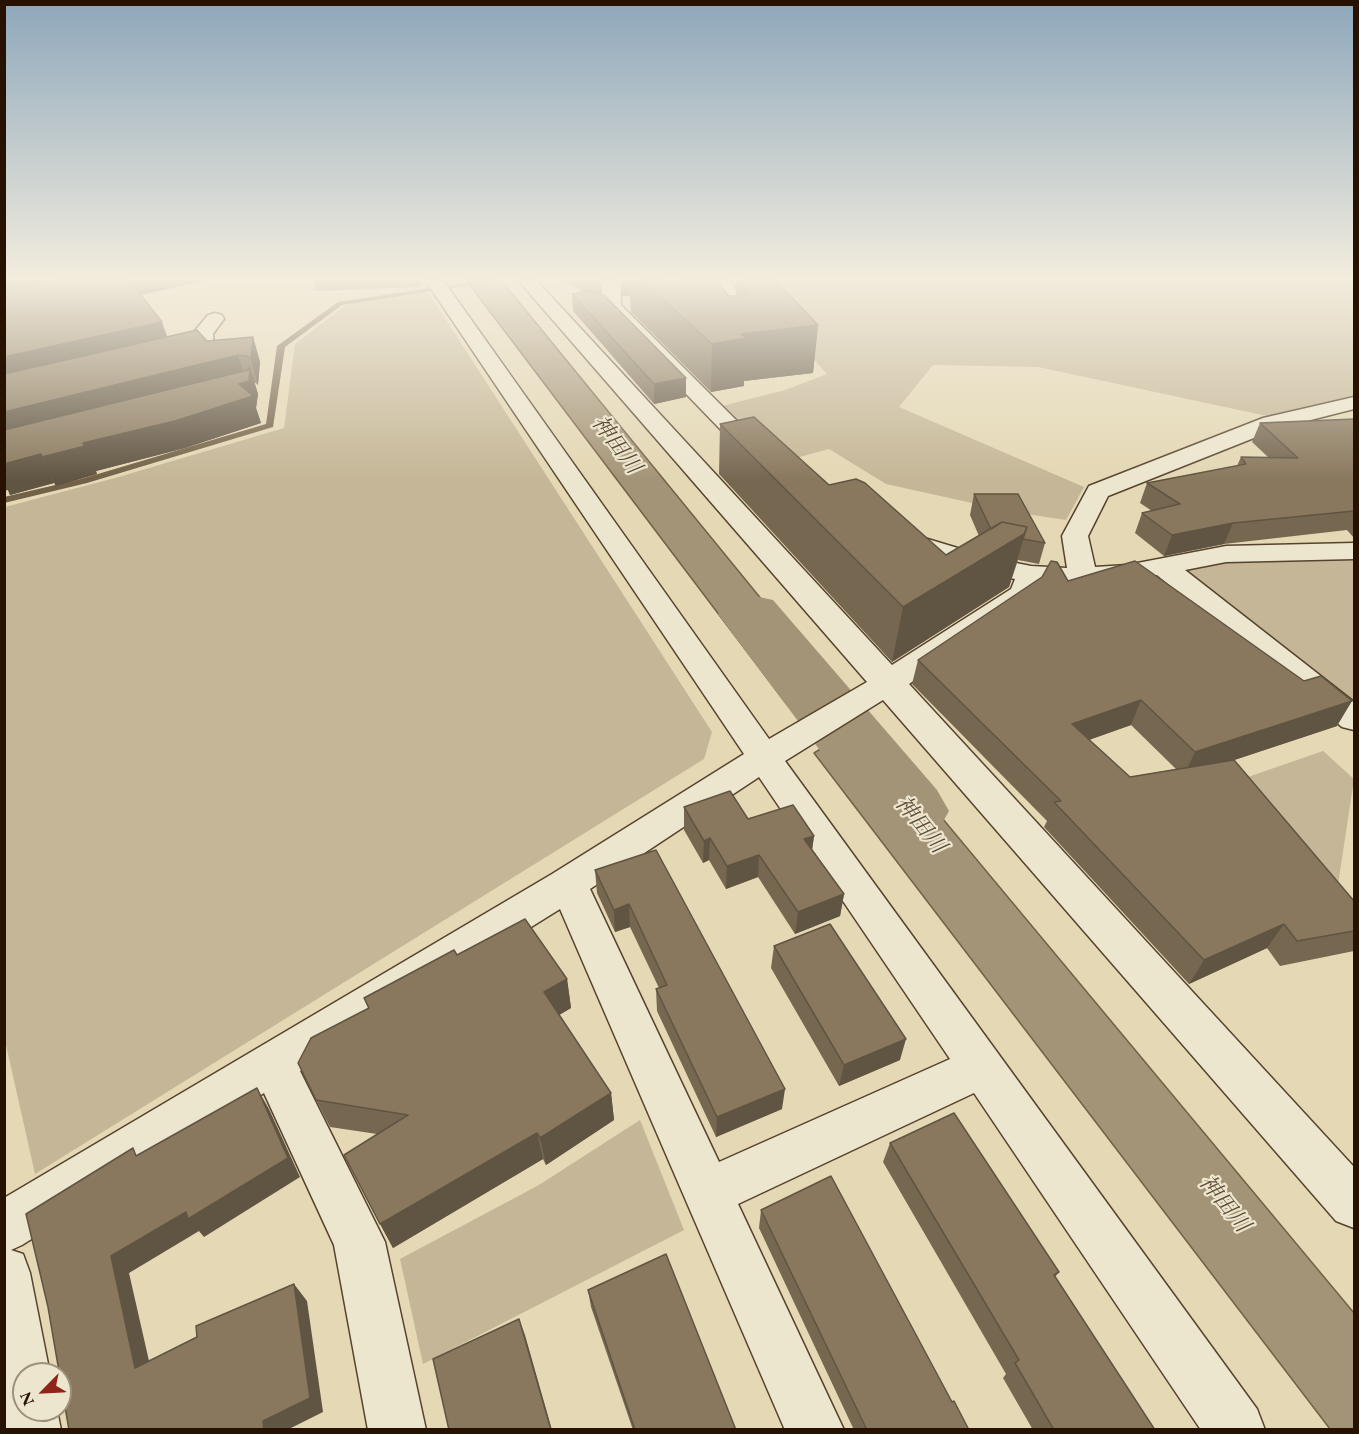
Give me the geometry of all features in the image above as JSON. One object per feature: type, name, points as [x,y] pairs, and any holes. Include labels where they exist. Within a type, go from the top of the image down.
[{"type":"street","points":[[148,361],[204,347]]},
{"type":"street","points":[[481,347],[769,756],[982,1067],[1236,1430]]},
{"type":"street","points":[[586,347],[882,687],[1354,1203]]},
{"type":"street","points":[[653,347],[773,471]]},
{"type":"street","points":[[1083,577],[1075,536],[1098,491],[1271,423],[1350,407]]},
{"type":"street","points":[[877,531],[986,566],[1031,574],[1083,577],[1164,567],[1226,554],[1354,551]]},
{"type":"street","points":[[1164,567],[1354,719]]},
{"type":"street","points":[[4,1227],[566,885],[882,687],[1024,593],[1031,574]]},
{"type":"street","points":[[566,885],[576,901],[815,1430]]},
{"type":"street","points":[[273,1063],[359,1242],[398,1430]]},
{"type":"street","points":[[708,1192],[982,1067]]},
{"type":"street","points":[[4,1273],[20,1362]]},
{"type":"shaded area","points":[[295,347],[463,347],[712,732],[704,759],[35,1174],[4,1036],[5,507],[115,478],[284,428]]},
{"type":"shaded area","points":[[802,347],[1354,347],[1354,397],[1267,416],[1038,367],[933,365],[899,407],[1084,487],[1066,520],[1013,512],[886,484],[829,449],[774,464],[718,407],[785,390],[827,374]]},
{"type":"shaded area","points":[[1256,558],[1354,559],[1354,705],[1179,570]]},
{"type":"shaded area","points":[[1323,751],[1354,779],[1337,891],[1248,777]]},
{"type":"shaded area","points":[[640,1120],[684,1230],[423,1364],[400,1259],[539,1185]]},
{"type":"water","points":[[517,347],[556,347],[829,682],[788,706]]},
{"type":"water","points":[[863,723],[1354,1313],[1354,1429],[1330,1429],[814,753]]},
{"type":"building","points":[[4,347],[50,347],[4,357]]},
{"type":"building","points":[[123,347],[252,347],[251,359],[238,355],[4,412],[4,374]]},
{"type":"building","points":[[620,347],[655,347],[686,378],[654,384]]},
{"type":"building","points":[[250,367],[249,381],[239,384],[253,396],[175,421],[83,443],[85,446],[4,464],[4,430],[248,370]]},
{"type":"building","points":[[754,417],[829,485],[856,479],[865,483],[946,555],[1002,522],[1027,527],[1024,534],[903,607],[720,424]]},
{"type":"building","points":[[1354,419],[1354,511],[1233,523],[1172,535],[1142,513],[1180,504],[1147,483],[1246,464],[1241,457],[1298,458],[1260,423]]},
{"type":"building","points":[[974,494],[1018,494],[1045,543],[1023,539],[1027,527],[1002,522],[991,529]]},
{"type":"building","points":[[1051,561],[1057,562],[1068,581],[1135,561],[1304,681],[1321,676],[1352,701],[1195,752],[1141,700],[1072,724],[1130,777],[1234,760],[1354,901],[1354,931],[1297,941],[1284,924],[1204,960],[1054,802],[1061,801],[918,660],[1042,577]]},
{"type":"building","points":[[730,791],[748,819],[793,805],[814,836],[804,839],[844,894],[798,912],[759,855],[727,866],[710,838],[704,841],[684,807]]},
{"type":"building","points":[[656,850],[785,1089],[717,1117],[656,989],[667,985],[629,904],[614,910],[595,870]]},
{"type":"building","points":[[525,919],[567,979],[544,992],[611,1093],[540,1138],[537,1133],[380,1224],[344,1155],[408,1115],[316,1100],[298,1063],[311,1038],[369,1008],[364,998],[454,950],[457,955]]},
{"type":"building","points":[[830,924],[906,1039],[844,1065],[774,946]]},
{"type":"building","points":[[257,1088],[288,1158],[188,1219],[186,1212],[111,1256],[135,1368],[197,1337],[196,1326],[294,1284],[310,1398],[263,1421],[264,1430],[69,1430],[68,1422],[72,1422],[72,1362],[57,1362],[48,1307],[26,1214],[133,1148],[136,1156]]},
{"type":"building","points":[[954,1113],[1059,1272],[1054,1275],[1155,1430],[1054,1430],[1015,1363],[1019,1360],[890,1143]]},
{"type":"building","points":[[831,1176],[969,1430],[867,1430],[761,1210]]},
{"type":"building","points":[[666,1254],[736,1430],[635,1430],[588,1290]]},
{"type":"building","points":[[519,1319],[551,1430],[449,1430],[433,1359]]},
{"type":"waterway","points":[[4,500],[84,481],[270,425],[281,347]]},
{"type":"waterway","name":"神田川","points":[[750,614],[909,811]]}]
